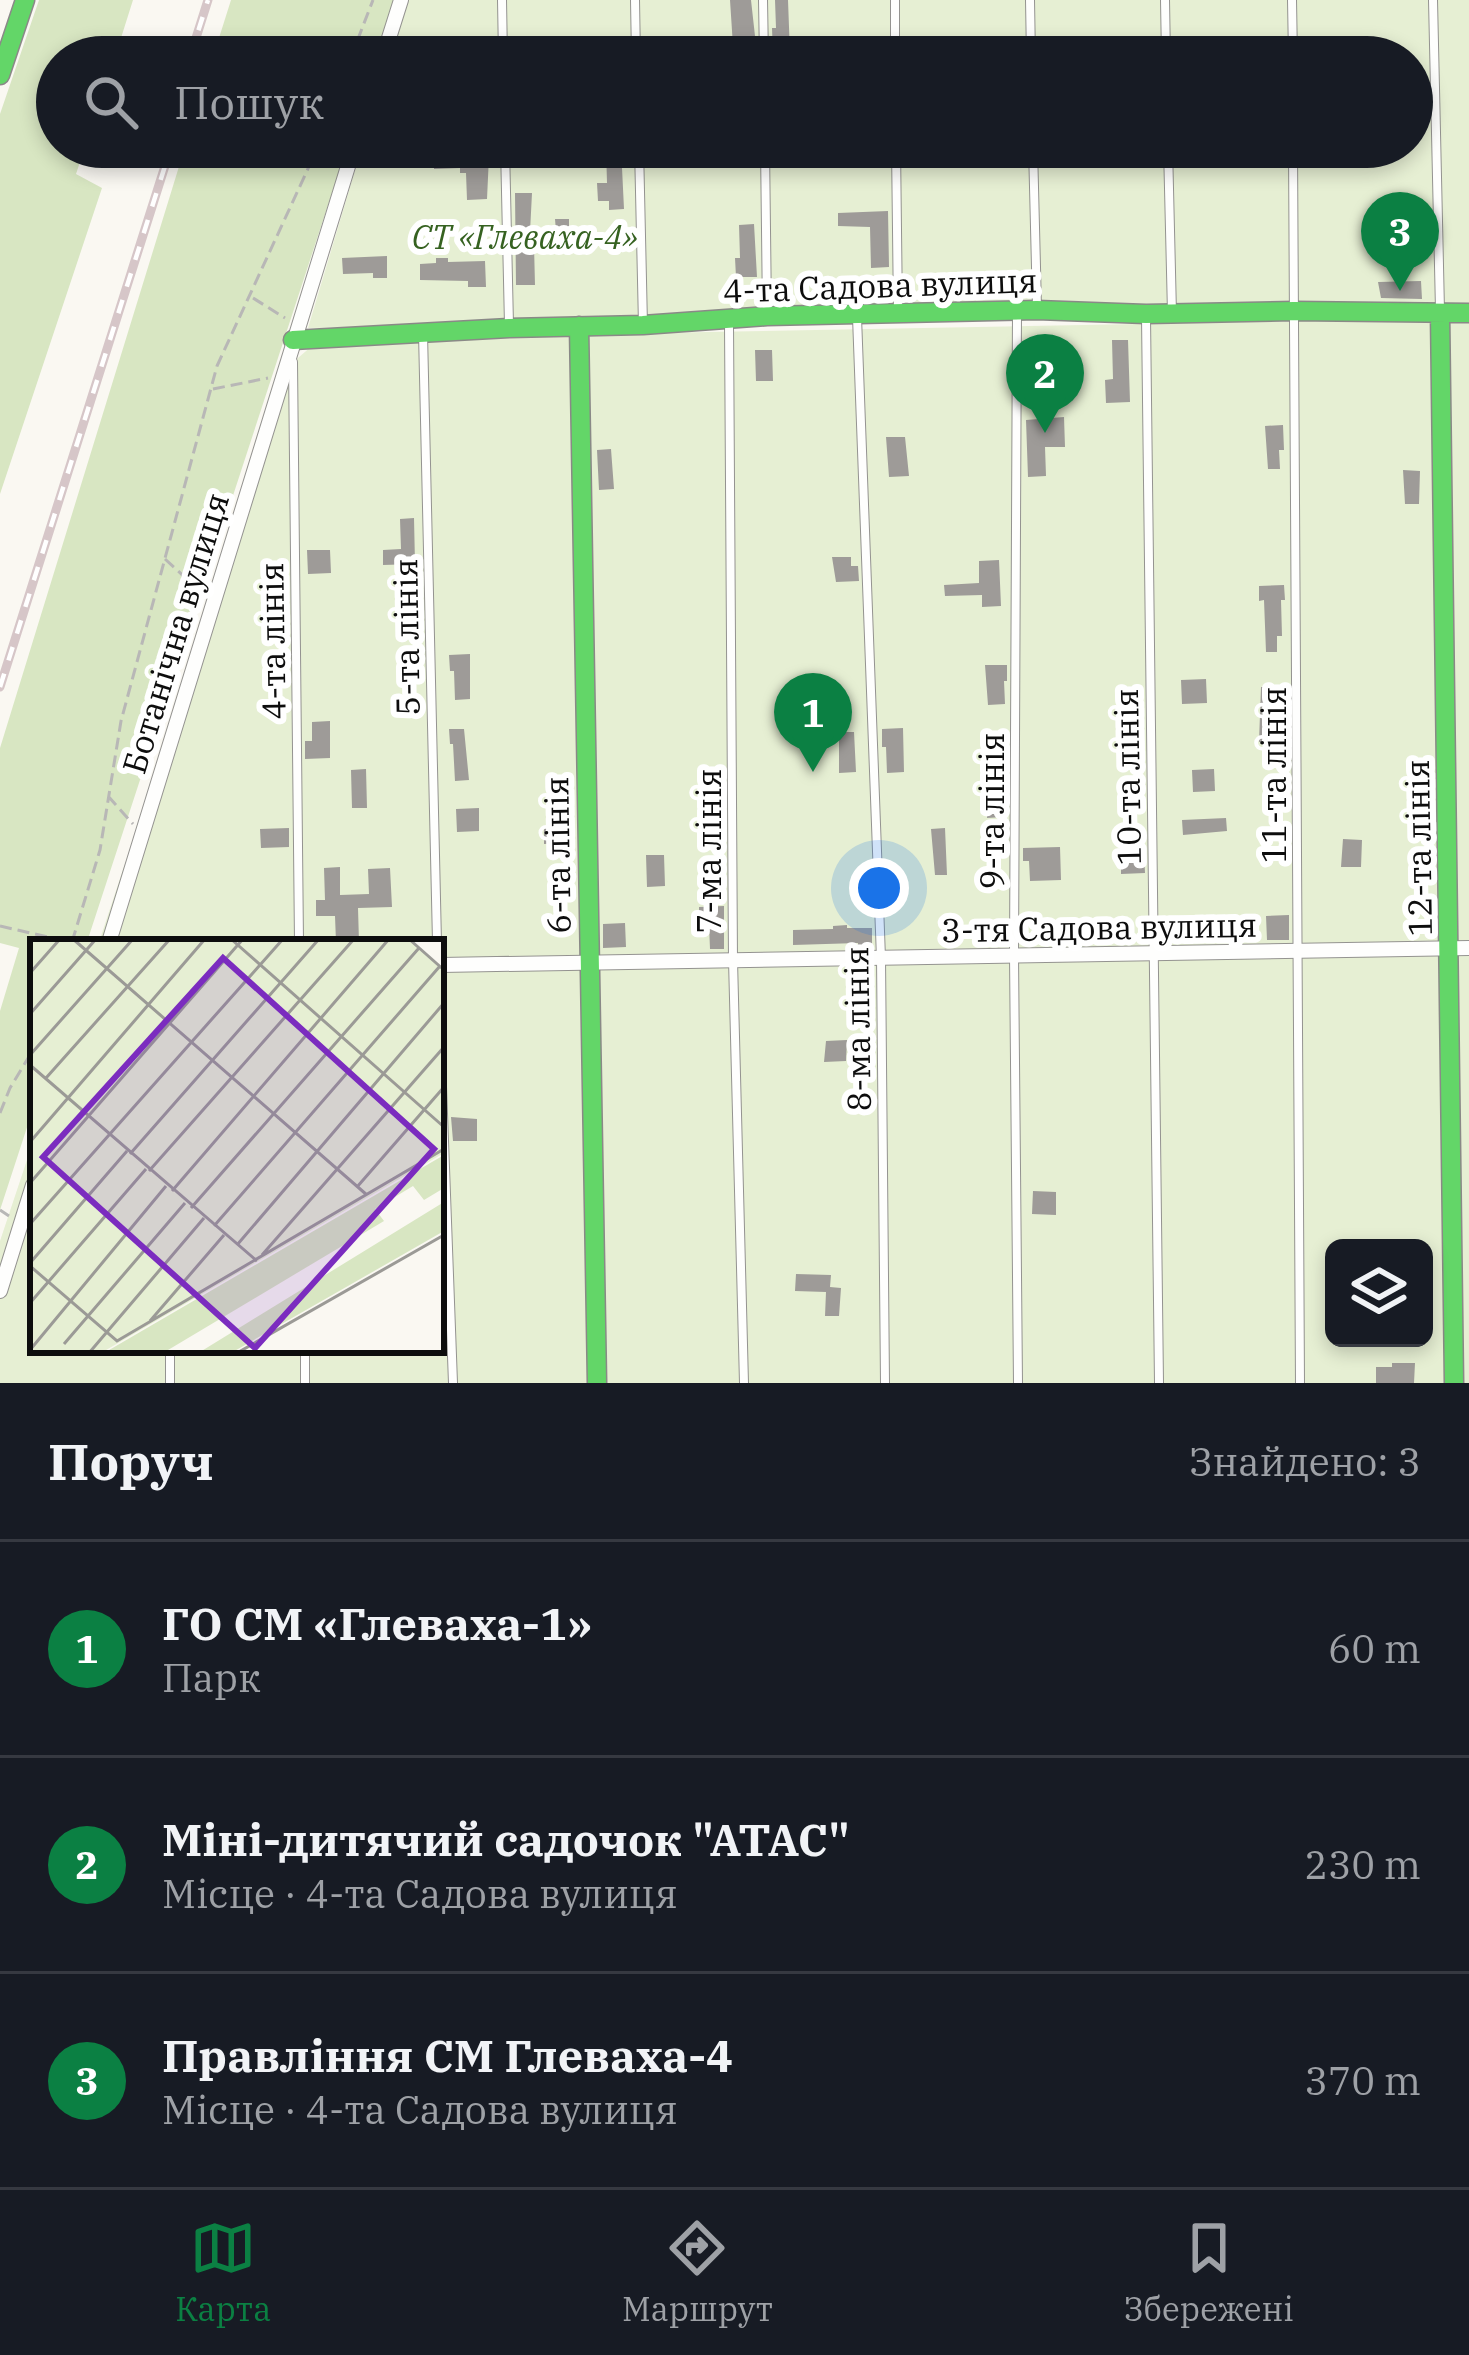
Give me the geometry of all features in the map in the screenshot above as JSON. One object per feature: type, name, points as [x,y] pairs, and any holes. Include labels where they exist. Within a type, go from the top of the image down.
[{"type":"main road","points":[[0,75],[25,0]]},
{"type":"main road","name":"4-та Садова вулиця","points":[[295,333],[1027,310],[1469,313]]},
{"type":"main road","name":"12-та лінія","points":[[1440,313],[1459,948],[1454,1383]]},
{"type":"main road","name":"6-та лінія","points":[[579,326],[597,1383]]},
{"type":"street","points":[[389,36],[401,0]]},
{"type":"street","name":"Ботанічна вулиця","points":[[110,939],[347,168]]},
{"type":"street","name":"3-тя Садова вулиця","points":[[444,965],[1459,948]]},
{"type":"street","points":[[0,1291],[30,1195]]},
{"type":"lane","points":[[502,0],[503,36]]},
{"type":"lane","points":[[635,0],[636,36]]},
{"type":"lane","points":[[763,0],[764,36]]},
{"type":"lane","points":[[895,0],[896,36]]},
{"type":"lane","points":[[1030,0],[1031,36]]},
{"type":"lane","points":[[1165,0],[1166,36]]},
{"type":"lane","points":[[1292,0],[1293,36]]},
{"type":"lane","points":[[1433,0],[1440,313]]},
{"type":"lane","points":[[505,168],[508,328]]},
{"type":"lane","points":[[639,168],[643,325]]},
{"type":"lane","points":[[765,168],[767,316]]},
{"type":"lane","points":[[896,168],[898,314]]},
{"type":"lane","name":"9-та лінія","points":[[1018,1383],[1014,956],[1032,168]]},
{"type":"lane","points":[[1169,168],[1172,314]]},
{"type":"lane","name":"11-та лінія","points":[[1293,168],[1300,1383]]},
{"type":"lane","name":"10-та лінія","points":[[1146,314],[1159,1383]]},
{"type":"lane","name":"8-ма лінія","points":[[857,316],[880,958],[885,1383]]},
{"type":"lane","name":"7-ма лінія","points":[[729,318],[733,960],[744,1383]]},
{"type":"lane","name":"5-та лінія","points":[[423,332],[437,939]]},
{"type":"lane","name":"4-та лінія","points":[[295,333],[299,939]]},
{"type":"lane","points":[[444,1141],[453,1383]]},
{"type":"path","points":[[359,36],[373,0]]},
{"type":"path","points":[[73,939],[100,850],[121,722],[218,366],[308,168]]},
{"type":"path","points":[[250,296],[295,333]]},
{"type":"path","points":[[212,388],[282,376]]},
{"type":"path","points":[[165,559],[213,602]]},
{"type":"path","points":[[108,796],[142,835]]},
{"type":"path","points":[[0,926],[58,939]]},
{"type":"path","points":[[0,1113],[30,1055]]},
{"type":"green space","points":[[39,0],[133,0],[122,36],[36,36],[36,168],[78,168],[76,174],[102,188],[0,494],[0,114]]},
{"type":"green space","points":[[231,0],[394,0],[383,36],[220,36]]},
{"type":"green space","name":"СТ «Глеваха-4»","points":[[406,0],[1469,0],[1469,312],[308,328],[356,168],[1433,168],[1433,36],[395,36]]},
{"type":"green space","points":[[179,168],[340,168],[88,939],[30,939],[30,1118],[0,1210],[0,1011],[19,948],[0,943],[0,748]]},
{"type":"green space","points":[[1469,318],[1469,1383],[0,1383],[0,1241],[30,1151],[30,1353],[444,1353],[444,939],[100,939],[291,364],[320,339]]},
{"type":"building","points":[[730,0],[751,0],[755,36],[732,36]]},
{"type":"building","points":[[775,0],[788,0],[789,36],[772,36],[772,28],[776,28]]},
{"type":"building","points":[[460,168],[488,168],[487,199],[467,200],[466,173],[460,173]]},
{"type":"building","points":[[607,168],[622,168],[624,209],[609,210],[609,201],[598,201],[597,183],[607,183]]},
{"type":"building","points":[[515,193],[532,193],[530,232],[556,231],[555,219],[569,219],[569,229],[580,228],[581,244],[534,245],[535,285],[516,285]]},
{"type":"building","points":[[888,211],[889,267],[871,268],[870,227],[838,226],[838,213]]},
{"type":"building","points":[[754,224],[757,277],[736,277],[739,225]]},
{"type":"building","points":[[387,256],[387,278],[373,278],[373,273],[343,274],[342,258]]},
{"type":"building","points":[[436,258],[485,261],[486,287],[468,287],[468,281],[420,280],[420,264],[436,263]]},
{"type":"building","points":[[1421,281],[1422,299],[1381,298],[1378,282]]},
{"type":"building","points":[[1112,340],[1128,340],[1130,402],[1106,403],[1105,380],[1113,379]]},
{"type":"building","points":[[755,350],[772,350],[773,381],[756,381]]},
{"type":"building","points":[[1064,417],[1065,447],[1045,447],[1046,476],[1028,477],[1026,420]]},
{"type":"building","points":[[1283,425],[1280,469],[1268,469],[1265,426]]},
{"type":"building","points":[[886,437],[905,437],[909,476],[889,477]]},
{"type":"building","points":[[611,449],[614,489],[599,490],[597,450]]},
{"type":"building","points":[[1403,470],[1420,471],[1419,504],[1405,504]]},
{"type":"building","points":[[414,518],[415,564],[383,565],[383,550],[401,549],[400,519]]},
{"type":"building","points":[[307,550],[330,550],[331,573],[308,574]]},
{"type":"building","points":[[832,557],[851,557],[851,566],[858,566],[859,581],[836,582]]},
{"type":"building","points":[[999,560],[1001,606],[982,607],[982,595],[945,596],[944,585],[979,583],[979,561]]},
{"type":"building","points":[[1284,585],[1282,636],[1277,636],[1277,652],[1266,652],[1259,586]]},
{"type":"building","points":[[470,654],[470,699],[455,700],[449,655]]},
{"type":"building","points":[[985,665],[1007,665],[1005,704],[988,705]]},
{"type":"building","points":[[1206,679],[1207,703],[1182,704],[1181,680]]},
{"type":"building","points":[[1261,687],[1272,687],[1274,727],[1281,727],[1281,742],[1259,742]]},
{"type":"building","points":[[330,721],[330,758],[305,759],[312,722]]},
{"type":"building","points":[[903,728],[904,772],[887,773],[882,729]]},
{"type":"building","points":[[449,729],[464,729],[469,780],[455,781]]},
{"type":"building","points":[[839,732],[854,732],[856,772],[839,773]]},
{"type":"building","points":[[366,769],[367,808],[352,808],[351,770]]},
{"type":"building","points":[[1214,769],[1215,791],[1193,792],[1192,770]]},
{"type":"building","points":[[987,779],[1003,779],[1003,817],[987,818]]},
{"type":"building","points":[[570,781],[574,837],[565,838],[565,843],[544,844],[544,826],[552,826],[553,782]]},
{"type":"building","points":[[479,808],[479,831],[457,832],[456,809]]},
{"type":"building","points":[[1226,818],[1227,831],[1183,835],[1182,820]]},
{"type":"building","points":[[289,828],[289,847],[261,848],[260,829]]},
{"type":"building","points":[[945,828],[947,875],[935,875],[931,829]]},
{"type":"building","points":[[1343,839],[1362,840],[1361,867],[1341,867]]},
{"type":"building","points":[[1060,847],[1061,880],[1030,881],[1023,848]]},
{"type":"building","points":[[1144,853],[1145,873],[1121,874],[1121,854]]},
{"type":"building","points":[[646,855],[664,855],[665,886],[647,887]]},
{"type":"building","points":[[340,867],[340,895],[369,894],[368,869],[390,868],[392,907],[358,908],[359,939],[336,939],[335,916],[316,916],[316,900],[325,900],[324,868]]},
{"type":"building","points":[[724,906],[724,949],[710,949],[709,924],[707,918],[699,918],[699,907]]},
{"type":"building","points":[[1289,915],[1289,940],[1267,940],[1266,916]]},
{"type":"building","points":[[625,923],[626,947],[603,948],[603,924]]},
{"type":"building","points":[[847,925],[872,928],[872,947],[858,947],[858,943],[793,945],[793,930]]},
{"type":"building","points":[[847,1040],[846,1061],[824,1062],[826,1041]]},
{"type":"building","points":[[451,1117],[477,1119],[477,1141],[453,1141]]},
{"type":"building","points":[[1033,1191],[1056,1192],[1056,1215],[1032,1214]]},
{"type":"building","points":[[796,1274],[831,1275],[830,1287],[841,1288],[839,1316],[825,1316],[826,1292],[795,1291]]},
{"type":"building","points":[[1392,1363],[1415,1363],[1414,1383],[1376,1383],[1376,1367],[1392,1367]]},
{"type":"railway","points":[[197,36],[208,0]]},
{"type":"railway","points":[[0,687],[164,168]]},
{"type":"traffic: fast","points":[[0,75],[25,0]]},
{"type":"traffic: fast","points":[[293,340],[767,316],[1037,310],[1469,313]]},
{"type":"traffic: fast","points":[[1440,313],[1454,1383]]},
{"type":"traffic: fast","points":[[579,326],[597,1383]]},
{"type":"place","name":"Правління СМ Глеваха-4","points":[[1400,291]]},
{"type":"place","name":"Міні-дитячий садочок \"АТАС\"","points":[[1045,433]]},
{"type":"place","name":"ГО СМ «Глеваха-1»","points":[[813,772]]}]
